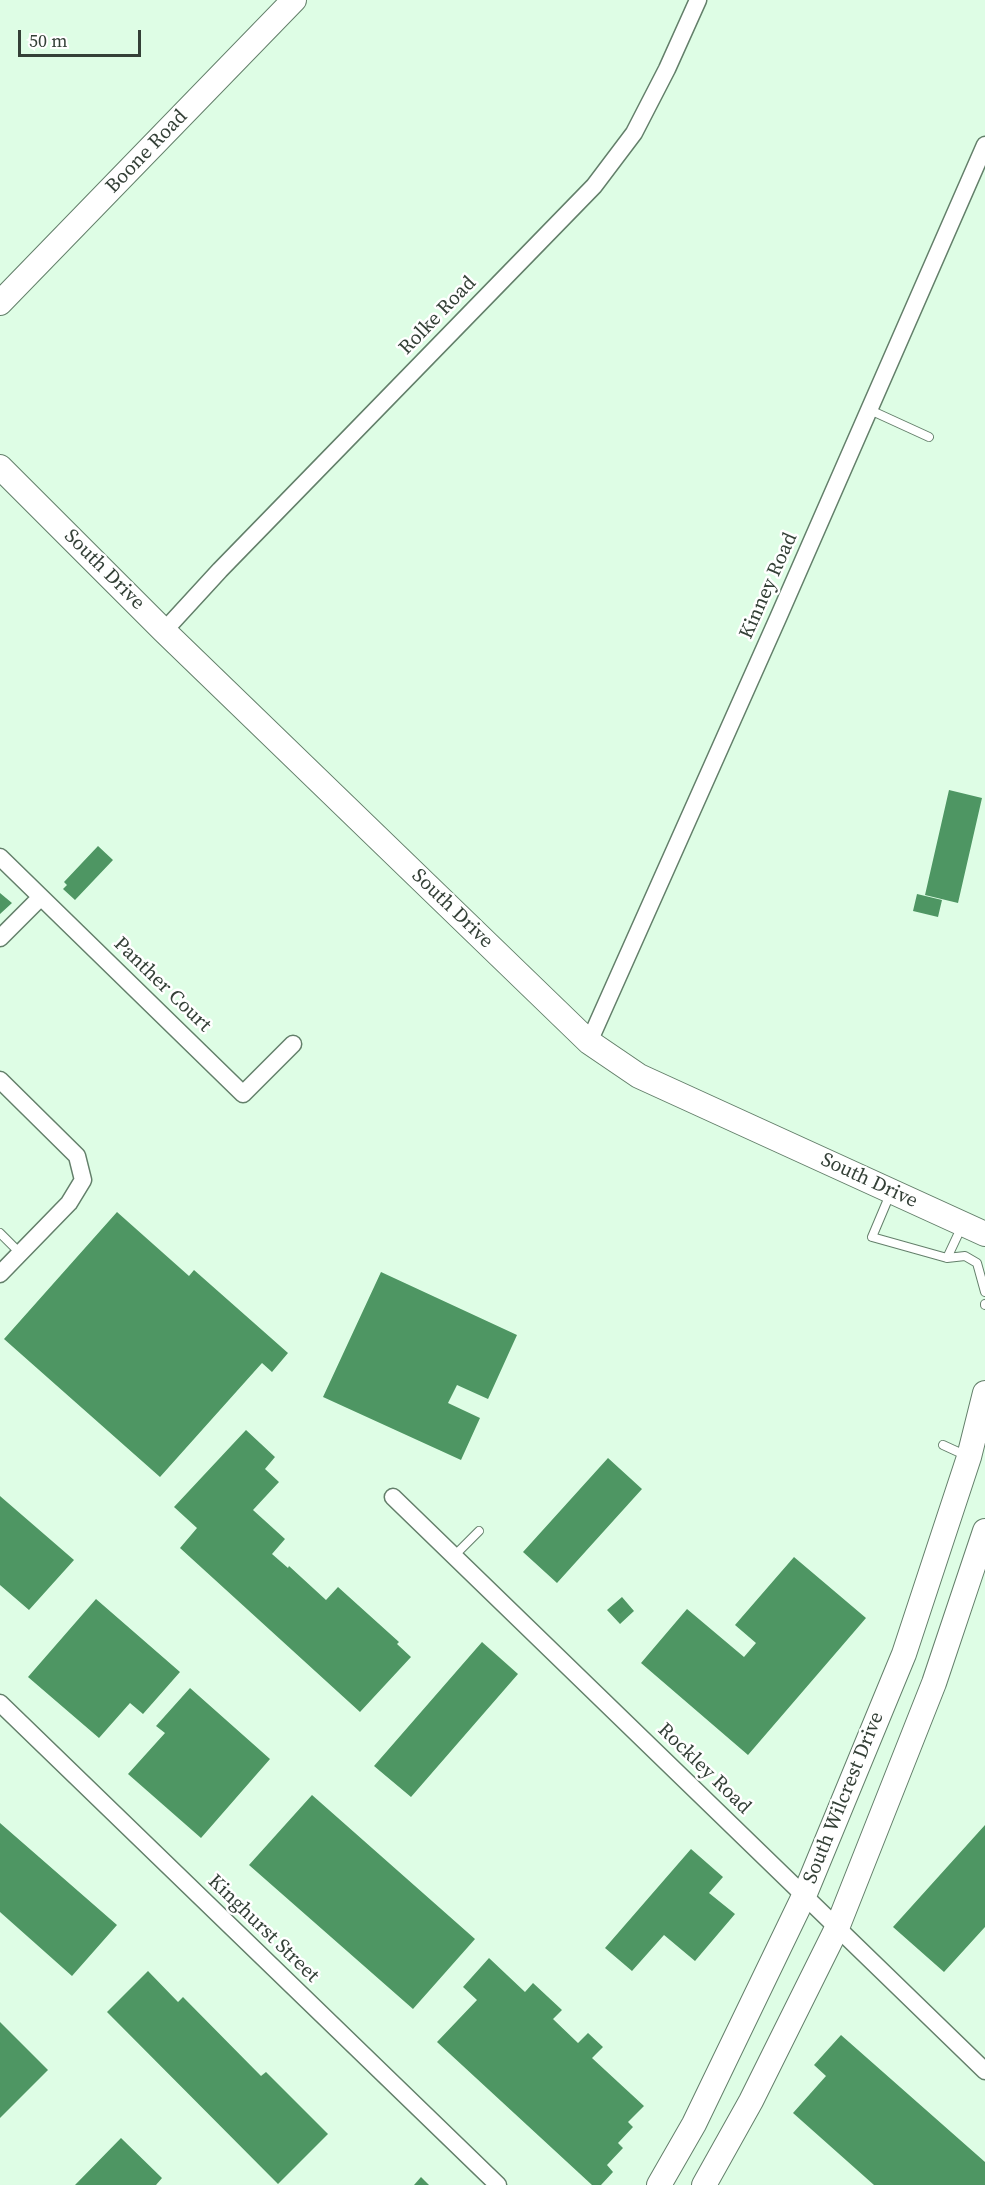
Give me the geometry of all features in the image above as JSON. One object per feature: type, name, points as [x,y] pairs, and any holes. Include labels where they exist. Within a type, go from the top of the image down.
[{"type":"street","name":"Boone Road","points":[[0,303],[294,0]]},
{"type":"street","name":"Rolke Road","points":[[164,631],[220,570],[594,186],[634,133],[667,69],[698,0]]},
{"type":"street","name":"Kinney Road","points":[[589,1042],[870,410],[985,145]]},
{"type":"street","name":"South Drive","points":[[0,467],[164,631],[589,1042],[639,1076],[985,1234]]},
{"type":"street","name":"Panther Court","points":[[0,857],[243,1094],[293,1044]]},
{"type":"street","points":[[0,938],[40,897]]},
{"type":"street","points":[[0,1080],[77,1156],[83,1180],[69,1203],[0,1274]]},
{"type":"street","name":"South Wilcrest Drive","points":[[659,2185],[669,2174],[804,1896],[904,1654],[977,1461],[985,1393]]},
{"type":"street","name":"Rockley Road","points":[[393,1497],[985,2071]]},
{"type":"street","name":"South Wilcrest Drive","points":[[704,2185],[726,2147],[837,1928],[934,1683],[985,1532]]},
{"type":"street","points":[[904,1654],[934,1683]]},
{"type":"street","name":"Kinghurst Street","points":[[0,1703],[498,2185]]},
{"type":"street","points":[[694,2124],[726,2147]]},
{"type":"lane","points":[[870,410],[929,436]]},
{"type":"lane","points":[[891,1192],[872,1237],[947,1258],[965,1256],[977,1263],[985,1292]]},
{"type":"lane","points":[[947,1258],[963,1224]]},
{"type":"lane","points":[[0,1233],[20,1253]]},
{"type":"lane","points":[[943,1445],[977,1461]]},
{"type":"lane","points":[[454,1556],[479,1531]]},
{"type":"building","points":[[949,790],[982,798],[958,903],[925,895]]},
{"type":"building","points":[[98,846],[113,860],[75,900],[63,889],[67,885],[64,882]]},
{"type":"building","points":[[0,893],[12,903],[0,914]]},
{"type":"building","points":[[917,894],[942,900],[938,917],[913,911]]},
{"type":"building","points":[[117,1212],[189,1276],[194,1270],[288,1353],[272,1372],[262,1363],[160,1477],[4,1339]]},
{"type":"building","points":[[381,1272],[517,1335],[488,1399],[457,1385],[448,1403],[480,1418],[461,1460],[323,1397]]},
{"type":"building","points":[[246,1430],[275,1457],[265,1469],[279,1482],[253,1510],[285,1539],[272,1554],[288,1568],[289,1566],[326,1600],[338,1587],[399,1642],[397,1644],[411,1657],[360,1712],[180,1548],[197,1528],[174,1507]]},
{"type":"building","points":[[608,1458],[642,1489],[557,1583],[523,1552]]},
{"type":"building","points":[[0,1496],[74,1560],[29,1610],[0,1585]]},
{"type":"building","points":[[794,1557],[866,1618],[748,1755],[641,1663],[687,1609],[744,1657],[756,1643],[735,1625]]},
{"type":"building","points":[[622,1597],[634,1611],[620,1624],[607,1610]]},
{"type":"building","points":[[96,1599],[180,1672],[143,1714],[130,1703],[99,1738],[28,1677]]},
{"type":"building","points":[[482,1642],[518,1674],[411,1797],[374,1766]]},
{"type":"building","points":[[190,1688],[270,1759],[201,1838],[128,1774],[165,1733],[156,1726]]},
{"type":"building","points":[[312,1795],[475,1939],[413,2009],[249,1865]]},
{"type":"building","points":[[0,1823],[117,1925],[72,1976],[0,1912]]},
{"type":"building","points":[[985,1825],[985,1927],[944,1972],[893,1927]]},
{"type":"building","points":[[691,1849],[723,1877],[709,1893],[735,1914],[695,1961],[664,1935],[632,1971],[605,1948]]},
{"type":"building","points":[[489,1958],[525,1992],[533,1983],[562,2010],[553,2019],[578,2043],[588,2033],[603,2047],[592,2058],[644,2106],[628,2122],[633,2127],[618,2143],[623,2148],[607,2165],[613,2172],[601,2185],[592,2185],[437,2042],[477,2000],[463,1987]]},
{"type":"building","points":[[148,1971],[178,2002],[183,1997],[261,2076],[266,2072],[328,2134],[278,2184],[107,2012]]},
{"type":"building","points":[[0,2022],[48,2070],[0,2118]]},
{"type":"building","points":[[841,2035],[985,2162],[985,2185],[874,2185],[793,2113],[826,2076],[814,2065]]},
{"type":"building","points":[[121,2138],[162,2178],[156,2185],[75,2185]]},
{"type":"building","points":[[421,2177],[429,2185],[414,2185]]}]
